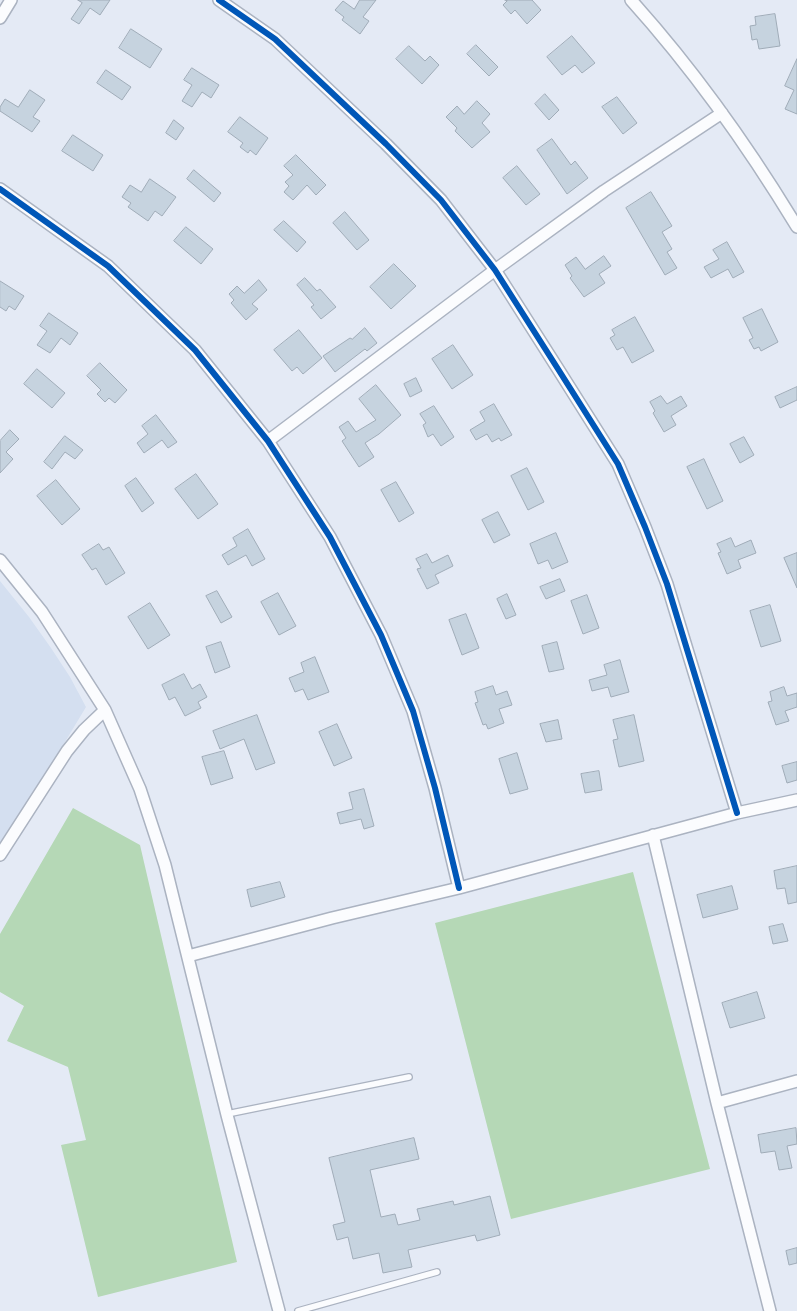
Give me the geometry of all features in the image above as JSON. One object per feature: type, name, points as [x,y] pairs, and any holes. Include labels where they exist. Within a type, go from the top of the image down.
[{"type":"street","points":[[0,18],[11,0]]},
{"type":"street","points":[[219,0],[275,39],[386,144],[440,200],[495,270],[618,464],[667,584],[737,813]]},
{"type":"street","points":[[631,0],[684,61],[767,177],[797,227]]},
{"type":"street","points":[[268,441],[495,270],[604,191],[722,113]]},
{"type":"street","points":[[0,189],[108,266],[195,350],[268,441],[330,537],[380,635],[410,702],[435,788],[459,888]]},
{"type":"street","points":[[0,560],[42,612],[106,710],[140,789],[164,865],[279,1311]]},
{"type":"street","points":[[0,855],[67,750],[84,730],[106,710]]},
{"type":"street","points":[[188,956],[332,918],[459,888],[737,813],[797,800]]},
{"type":"street","points":[[653,835],[717,1103],[770,1311]]},
{"type":"street","points":[[717,1103],[797,1081]]},
{"type":"lane","points":[[227,1114],[409,1077]]},
{"type":"lane","points":[[298,1311],[437,1272]]},
{"type":"shaded area","points":[[0,581],[51,648],[70,677],[86,707],[0,850]]},
{"type":"green space","points":[[73,808],[140,845],[237,1262],[98,1297],[61,1145],[86,1140],[68,1067],[7,1041],[24,1006],[0,992],[0,934]]},
{"type":"green space","points":[[633,872],[710,1169],[511,1219],[435,923]]},
{"type":"building","points":[[78,0],[110,0],[100,15],[90,8],[79,24],[71,19],[82,3]]},
{"type":"building","points":[[360,0],[376,0],[363,17],[369,21],[360,34],[342,20],[344,17],[335,10],[343,1],[354,9]]},
{"type":"building","points":[[505,0],[532,0],[541,10],[527,24],[515,10],[511,14],[503,5],[507,1]]},
{"type":"building","points":[[775,14],[780,46],[759,49],[757,39],[752,40],[750,26],[756,25],[755,17]]},
{"type":"building","points":[[131,29],[162,49],[150,68],[119,48]]},
{"type":"building","points":[[572,36],[595,63],[582,73],[575,65],[562,75],[547,57]]},
{"type":"building","points":[[476,45],[498,67],[489,76],[467,54]]},
{"type":"building","points":[[409,46],[425,61],[430,56],[439,65],[422,84],[396,59]]},
{"type":"building","points":[[797,59],[797,114],[785,109],[794,90],[785,86]]},
{"type":"building","points":[[192,68],[219,85],[211,98],[202,92],[192,107],[182,101],[192,85],[184,80]]},
{"type":"building","points":[[106,70],[131,87],[122,100],[97,83]]},
{"type":"building","points":[[30,90],[45,100],[33,117],[40,121],[32,132],[0,111],[0,107],[5,99],[18,107]]},
{"type":"building","points":[[545,94],[559,110],[549,120],[535,104]]},
{"type":"building","points":[[617,97],[637,123],[623,134],[602,107]]},
{"type":"building","points":[[477,101],[490,114],[482,123],[490,132],[472,148],[455,131],[457,128],[446,117],[457,106],[464,114]]},
{"type":"building","points":[[240,117],[268,138],[256,155],[250,150],[248,153],[240,147],[243,143],[228,132]]},
{"type":"building","points":[[174,120],[184,128],[176,140],[166,133]]},
{"type":"building","points":[[73,135],[103,155],[93,171],[62,151]]},
{"type":"building","points":[[552,139],[571,165],[575,161],[588,178],[567,194],[537,150]]},
{"type":"building","points":[[296,155],[326,185],[316,195],[307,185],[293,200],[284,192],[289,186],[285,182],[293,175],[284,166]]},
{"type":"building","points":[[517,166],[540,194],[526,205],[503,178]]},
{"type":"building","points":[[194,170],[221,193],[214,202],[187,179]]},
{"type":"building","points":[[150,179],[176,197],[162,216],[155,211],[148,221],[128,207],[131,203],[122,197],[130,185],[141,192]]},
{"type":"building","points":[[651,192],[672,226],[662,232],[672,249],[667,252],[677,268],[665,275],[626,208]]},
{"type":"building","points":[[345,212],[369,240],[357,250],[333,223]]},
{"type":"building","points":[[284,221],[306,242],[297,252],[274,230]]},
{"type":"building","points":[[186,227],[213,249],[201,264],[174,241]]},
{"type":"building","points":[[727,242],[744,272],[733,278],[728,269],[711,278],[704,267],[719,259],[713,250]]},
{"type":"building","points":[[604,256],[611,266],[599,274],[605,283],[584,297],[570,278],[572,276],[565,265],[576,257],[585,269]]},
{"type":"building","points":[[394,264],[416,286],[391,309],[370,287]]},
{"type":"building","points":[[305,278],[317,291],[320,289],[336,307],[321,319],[311,307],[314,305],[297,285]]},
{"type":"building","points":[[259,280],[267,290],[252,304],[258,309],[246,320],[231,303],[234,300],[229,294],[237,286],[244,293]]},
{"type":"building","points":[[0,281],[24,296],[15,310],[9,306],[6,311],[0,307]]},
{"type":"building","points":[[762,309],[778,342],[761,351],[759,347],[754,349],[749,340],[753,338],[743,318]]},
{"type":"building","points":[[49,313],[78,333],[70,345],[61,338],[50,353],[37,345],[47,331],[40,326]]},
{"type":"building","points":[[635,317],[654,351],[632,363],[623,347],[617,350],[610,338],[615,335],[612,330]]},
{"type":"building","points":[[365,328],[377,343],[367,351],[365,349],[335,372],[323,356],[350,338],[352,339]]},
{"type":"building","points":[[299,330],[322,358],[303,374],[297,367],[292,371],[274,350]]},
{"type":"building","points":[[453,345],[473,375],[452,389],[432,359]]},
{"type":"building","points":[[100,363],[127,390],[115,403],[109,398],[105,402],[97,394],[101,390],[87,376]]},
{"type":"building","points":[[37,369],[65,393],[52,408],[24,384]]},
{"type":"building","points":[[416,378],[422,391],[410,397],[404,384]]},
{"type":"building","points":[[376,385],[401,415],[365,443],[374,457],[359,467],[342,441],[346,438],[339,427],[348,421],[356,432],[376,420],[359,399]]},
{"type":"building","points":[[797,387],[797,400],[780,408],[775,397]]},
{"type":"building","points":[[661,396],[667,404],[681,396],[687,406],[671,416],[676,425],[664,432],[653,413],[655,411],[650,402]]},
{"type":"building","points":[[494,404],[512,435],[501,441],[499,438],[492,442],[487,434],[476,440],[470,430],[485,421],[480,412]]},
{"type":"building","points":[[434,406],[454,437],[441,446],[433,434],[428,437],[423,425],[426,423],[420,414]]},
{"type":"building","points":[[156,415],[177,442],[168,448],[162,440],[144,453],[137,443],[148,434],[142,426]]},
{"type":"building","points":[[10,430],[19,439],[6,452],[13,459],[0,473],[0,441]]},
{"type":"building","points":[[65,436],[83,450],[75,459],[65,452],[52,469],[44,462]]},
{"type":"building","points":[[744,437],[754,455],[740,463],[730,444]]},
{"type":"building","points":[[704,459],[723,501],[707,509],[687,467]]},
{"type":"building","points":[[527,468],[544,502],[528,510],[511,476]]},
{"type":"building","points":[[196,474],[218,504],[198,519],[175,489]]},
{"type":"building","points":[[136,478],[154,503],[142,512],[125,486]]},
{"type":"building","points":[[56,480],[80,509],[62,525],[37,496]]},
{"type":"building","points":[[396,482],[414,513],[399,522],[381,490]]},
{"type":"building","points":[[498,512],[510,535],[494,543],[482,520]]},
{"type":"building","points":[[248,529],[265,559],[252,566],[246,555],[228,565],[222,555],[237,546],[233,538]]},
{"type":"building","points":[[556,533],[568,562],[552,569],[548,560],[538,564],[530,544]]},
{"type":"building","points":[[731,538],[735,547],[751,540],[756,553],[738,560],[741,568],[727,574],[718,553],[721,552],[717,544]]},
{"type":"building","points":[[99,544],[103,550],[109,547],[125,573],[106,585],[96,568],[92,570],[82,555]]},
{"type":"building","points":[[797,553],[797,588],[784,558]]},
{"type":"building","points":[[427,554],[432,563],[448,555],[453,566],[435,575],[439,583],[427,589],[417,569],[421,568],[416,559]]},
{"type":"building","points":[[560,579],[565,591],[546,599],[540,587]]},
{"type":"building","points":[[217,591],[232,617],[221,623],[206,596]]},
{"type":"building","points":[[278,593],[296,626],[279,635],[261,602]]},
{"type":"building","points":[[507,594],[516,615],[506,619],[497,599]]},
{"type":"building","points":[[587,595],[599,628],[583,634],[571,601]]},
{"type":"building","points":[[150,603],[170,635],[148,649],[128,617]]},
{"type":"building","points":[[770,605],[781,641],[761,647],[750,611]]},
{"type":"building","points":[[466,614],[479,648],[462,655],[449,620]]},
{"type":"building","points":[[221,642],[230,667],[215,673],[206,647]]},
{"type":"building","points":[[557,642],[564,669],[549,672],[542,646]]},
{"type":"building","points":[[315,657],[329,692],[308,700],[303,689],[295,692],[289,678],[304,672],[301,663]]},
{"type":"building","points":[[620,660],[629,692],[611,697],[608,687],[592,691],[589,680],[607,675],[604,665]]},
{"type":"building","points":[[184,674],[192,689],[200,684],[207,697],[198,702],[201,708],[185,716],[175,697],[169,700],[162,685]]},
{"type":"building","points":[[493,686],[496,695],[507,691],[512,705],[499,709],[504,723],[488,729],[486,724],[483,725],[475,703],[478,702],[475,692]]},
{"type":"building","points":[[784,687],[787,696],[797,693],[797,707],[785,711],[789,721],[776,725],[768,702],[772,701],[770,692]]},
{"type":"building","points":[[257,715],[275,763],[256,770],[244,739],[220,749],[213,731]]},
{"type":"building","points":[[634,715],[644,761],[619,767],[613,740],[618,739],[613,720]]},
{"type":"building","points":[[558,720],[562,739],[546,742],[540,724]]},
{"type":"building","points":[[337,724],[352,758],[334,766],[319,732]]},
{"type":"building","points":[[224,751],[233,778],[211,785],[202,757]]},
{"type":"building","points":[[517,753],[528,789],[510,794],[499,759]]},
{"type":"building","points":[[797,762],[797,780],[787,783],[782,766]]},
{"type":"building","points":[[599,771],[602,790],[585,793],[581,774]]},
{"type":"building","points":[[364,789],[374,826],[364,829],[361,819],[340,824],[337,813],[353,809],[349,793]]},
{"type":"building","points":[[797,866],[797,902],[788,904],[785,888],[777,889],[774,871]]},
{"type":"building","points":[[280,882],[285,897],[251,907],[247,890]]},
{"type":"building","points":[[732,886],[738,909],[703,918],[697,895]]},
{"type":"building","points":[[783,924],[788,941],[773,944],[769,927]]},
{"type":"building","points":[[757,992],[765,1018],[730,1028],[722,1003]]},
{"type":"building","points":[[796,1128],[797,1144],[787,1146],[792,1168],[779,1170],[775,1151],[761,1153],[758,1135]]},
{"type":"building","points":[[414,1138],[419,1159],[370,1170],[381,1217],[395,1214],[398,1225],[420,1220],[417,1209],[453,1201],[454,1205],[490,1196],[500,1235],[477,1241],[475,1235],[408,1250],[412,1267],[383,1273],[379,1253],[353,1259],[348,1237],[337,1240],[333,1225],[345,1222],[329,1158]]},
{"type":"building","points":[[797,1248],[797,1263],[789,1265],[786,1251]]},
{"type":"cycle path","points":[[219,0],[275,39],[386,144],[441,200],[495,270],[618,464],[667,584],[737,813]]},
{"type":"cycle path","points":[[0,189],[108,266],[195,350],[268,441],[330,537],[381,635],[413,711],[435,788],[459,888]]}]
